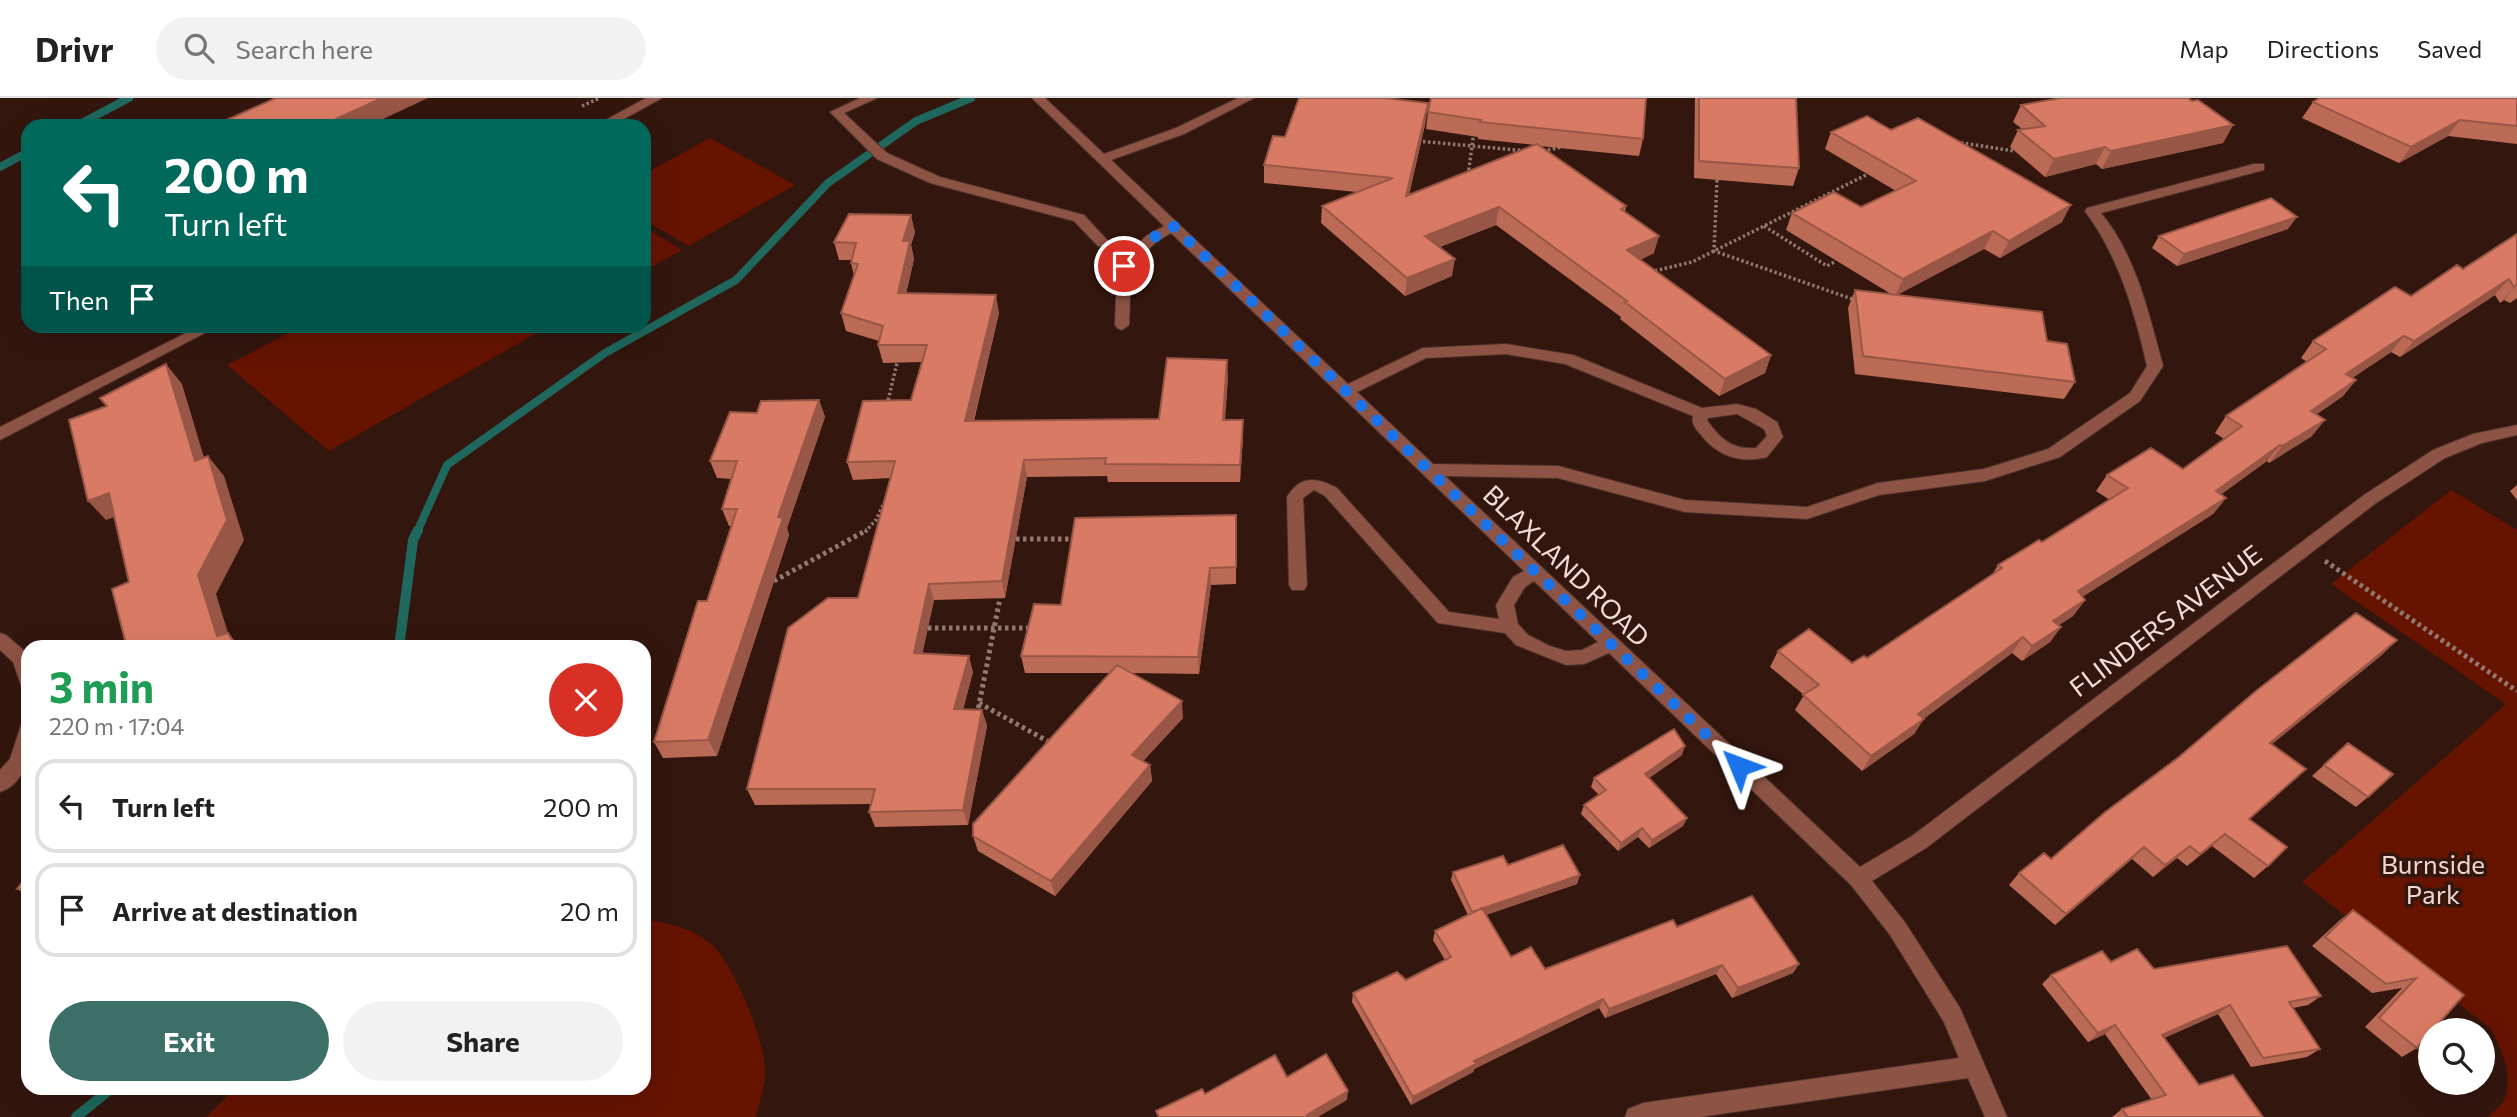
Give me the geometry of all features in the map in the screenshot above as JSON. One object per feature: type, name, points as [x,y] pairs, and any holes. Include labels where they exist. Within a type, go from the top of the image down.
[{"type":"street","points":[[615,119],[656,98]]},
{"type":"street","points":[[871,98],[836,112],[882,156],[935,180],[1079,218],[1103,243]]},
{"type":"street","name":"BLAXLAND ROAD","points":[[1038,98],[1858,878],[1898,928],[1952,1015],[1996,1117]]},
{"type":"street","points":[[1102,159],[1180,131],[1248,98]]},
{"type":"street","points":[[1429,470],[1558,472],[1685,506],[1807,513],[1878,489],[1985,475],[2054,453],[2134,397],[2155,366],[2142,313],[2104,222],[2092,211],[2259,167]]},
{"type":"street","points":[[1122,326],[1124,266],[1151,239],[1173,226]]},
{"type":"street","points":[[0,434],[197,333]]},
{"type":"street","points":[[1347,391],[1423,353],[1506,349],[1568,359],[1701,413]]},
{"type":"street","name":"FLINDERS AVENUE","points":[[1858,878],[1919,842],[2304,547],[2439,454],[2479,438],[2517,430]]},
{"type":"street","points":[[1298,585],[1294,497],[1304,487],[1316,484],[1331,492],[1444,618],[1510,627]]},
{"type":"street","points":[[1536,572],[1519,582],[1505,605],[1510,627],[1522,640],[1566,658],[1591,656],[1611,644]]},
{"type":"street","points":[[0,640],[21,659]]},
{"type":"street","points":[[0,784],[18,763],[21,753]]},
{"type":"street","points":[[1636,1117],[1976,1066]]},
{"type":"path","points":[[582,106],[600,98]]},
{"type":"path","points":[[1468,179],[1475,120]]},
{"type":"path","points":[[1947,140],[2014,151]]},
{"type":"path","points":[[1416,141],[1536,152],[1568,146]]},
{"type":"path","points":[[1641,274],[1692,262],[1868,174]]},
{"type":"path","points":[[1714,251],[1717,180]]},
{"type":"path","points":[[1764,226],[1826,266],[1836,261]]},
{"type":"path","points":[[1714,251],[1859,302]]},
{"type":"path","points":[[886,407],[901,347]]},
{"type":"path","points":[[774,580],[863,534],[876,520],[890,492]]},
{"type":"path","points":[[1016,539],[1077,539]]},
{"type":"path","points":[[2304,547],[2517,691]]},
{"type":"path","points":[[975,726],[1000,598]]},
{"type":"path","points":[[928,628],[1036,628]]},
{"type":"path","points":[[979,704],[1058,747]]},
{"type":"green space","points":[[710,138],[795,185],[689,246],[651,224],[651,170]]},
{"type":"green space","points":[[651,231],[682,250],[651,267]]},
{"type":"green space","points":[[289,333],[537,333],[329,451],[227,365]]},
{"type":"green space","name":"Burnside Park","points":[[2451,490],[2517,530],[2517,1117],[2488,1117],[2504,1100],[2508,1082],[2495,1037],[2495,1018],[2477,1018],[2302,882],[2506,704],[2331,584]]},
{"type":"green space","points":[[651,921],[698,935],[722,956],[739,986],[754,1022],[765,1069],[756,1117],[206,1117],[229,1095],[651,1095]]},
{"type":"building","points":[[276,98],[382,98],[336,119],[229,119]]},
{"type":"building","points":[[1299,98],[1384,98],[1428,103],[1406,196],[1537,144],[1626,206],[1621,209],[1659,236],[1627,250],[1771,355],[1725,379],[1625,302],[1627,301],[1499,207],[1425,236],[1455,259],[1407,278],[1322,206],[1393,178],[1264,165],[1273,136],[1285,137]]},
{"type":"building","points":[[1431,98],[1646,98],[1643,139],[1480,122],[1481,120],[1428,112]]},
{"type":"building","points":[[1699,98],[1796,98],[1799,168],[1699,161]]},
{"type":"building","points":[[2061,98],[2188,98],[2192,101],[2198,100],[2233,125],[2111,151],[2105,147],[2054,159],[2018,130],[2045,126],[2021,105]]},
{"type":"building","points":[[2320,98],[2517,98],[2517,126],[2460,120],[2411,147],[2313,102]]},
{"type":"building","points":[[1867,116],[1891,130],[1918,118],[2071,205],[2009,241],[1993,231],[1903,279],[1792,213],[1834,192],[1861,207],[1916,181],[1831,132]]},
{"type":"building","points":[[2271,198],[2297,217],[2184,254],[2159,236]]},
{"type":"building","points":[[849,214],[911,215],[903,241],[910,241],[898,293],[996,295],[965,421],[1159,419],[1167,358],[1227,360],[1223,420],[1243,420],[1240,465],[1105,464],[1106,458],[1024,460],[1002,581],[929,584],[914,653],[969,656],[954,709],[982,710],[963,810],[869,812],[875,789],[747,789],[788,628],[828,598],[858,598],[895,461],[847,462],[863,401],[911,400],[927,345],[878,345],[883,326],[841,313],[858,264],[851,263],[856,243],[834,242]]},
{"type":"building","points":[[2517,234],[2517,284],[2514,287],[2509,279],[2414,341],[2404,336],[2346,374],[2356,380],[2311,411],[2325,420],[2280,445],[2216,491],[2226,498],[2078,591],[2085,600],[2053,621],[2061,627],[2032,646],[2023,637],[1918,714],[1924,719],[1871,756],[1803,695],[1819,685],[1778,651],[1809,629],[1852,663],[1864,656],[1867,658],[2002,568],[1998,565],[2039,540],[2042,542],[2128,488],[2107,475],[2151,448],[2183,469],[2242,426],[2226,416],[2326,349],[2313,341],[2395,287],[2411,296],[2457,265],[2463,269]]},
{"type":"building","points":[[1855,290],[2042,312],[2047,341],[2067,344],[2075,382],[1863,356]]},
{"type":"building","points":[[166,364],[195,461],[208,456],[227,520],[198,575],[217,636],[228,633],[232,640],[125,640],[112,589],[129,582],[109,493],[88,501],[69,420],[107,406],[100,398]]},
{"type":"building","points":[[819,400],[778,517],[783,518],[708,740],[654,742],[698,601],[707,601],[737,509],[722,509],[737,461],[710,461],[730,412],[757,413],[761,401]]},
{"type":"building","points":[[1236,515],[1236,567],[1210,568],[1198,657],[1021,656],[1034,604],[1061,605],[1075,518]]},
{"type":"building","points":[[2356,613],[2397,640],[2270,743],[2306,769],[2249,819],[2287,847],[2268,866],[2225,834],[2200,854],[2190,846],[2165,865],[2144,847],[2066,914],[2019,873],[2044,853],[2051,859],[2104,813],[2179,757],[2256,691]]},
{"type":"building","points":[[1117,665],[1182,701],[1132,755],[1150,765],[1051,881],[973,836],[973,824]]},
{"type":"building","points":[[1674,729],[1685,746],[1645,774],[1687,818],[1652,840],[1642,828],[1621,843],[1584,805],[1606,790],[1594,778]]},
{"type":"building","points":[[2348,743],[2393,774],[2368,797],[2324,765]]},
{"type":"building","points":[[1563,845],[1580,875],[1472,912],[1453,872],[1503,856],[1508,865]]},
{"type":"building","points":[[1752,896],[1799,964],[1738,988],[1722,965],[1609,1009],[1603,999],[1474,1061],[1476,1064],[1413,1097],[1353,993],[1397,972],[1406,980],[1451,957],[1435,931],[1482,908],[1511,957],[1531,947],[1545,969],[1673,920],[1677,927]]},
{"type":"building","points":[[2353,910],[2464,995],[2444,1018],[2418,1018],[2417,1048],[2379,1018],[2416,978],[2386,984],[2325,937]]},
{"type":"building","points":[[2287,946],[2321,996],[2289,1002],[2320,1049],[2263,1058],[2230,1005],[2162,1035],[2199,1085],[2233,1075],[2263,1117],[2128,1117],[2122,1109],[2166,1095],[2115,1025],[2098,1033],[2051,975],[2102,951],[2111,962],[2137,949],[2154,969]]},
{"type":"building","points":[[1326,1054],[1348,1091],[1307,1115],[1308,1117],[1159,1117],[1156,1111],[1202,1089],[1205,1094],[1275,1055],[1287,1077]]},
{"type":"waterway","points":[[89,119],[129,98]]},
{"type":"waterway","points":[[651,327],[736,280],[828,183],[916,121],[971,98]]},
{"type":"waterway","points":[[0,167],[21,156]]},
{"type":"waterway","points":[[417,532],[447,465],[605,353],[641,333]]},
{"type":"waterway","points":[[400,640],[413,540],[417,532]]},
{"type":"waterway","points":[[76,1117],[103,1095]]},
{"type":"route","points":[[1124,266],[1151,239],[1173,226],[1739,766]]}]
